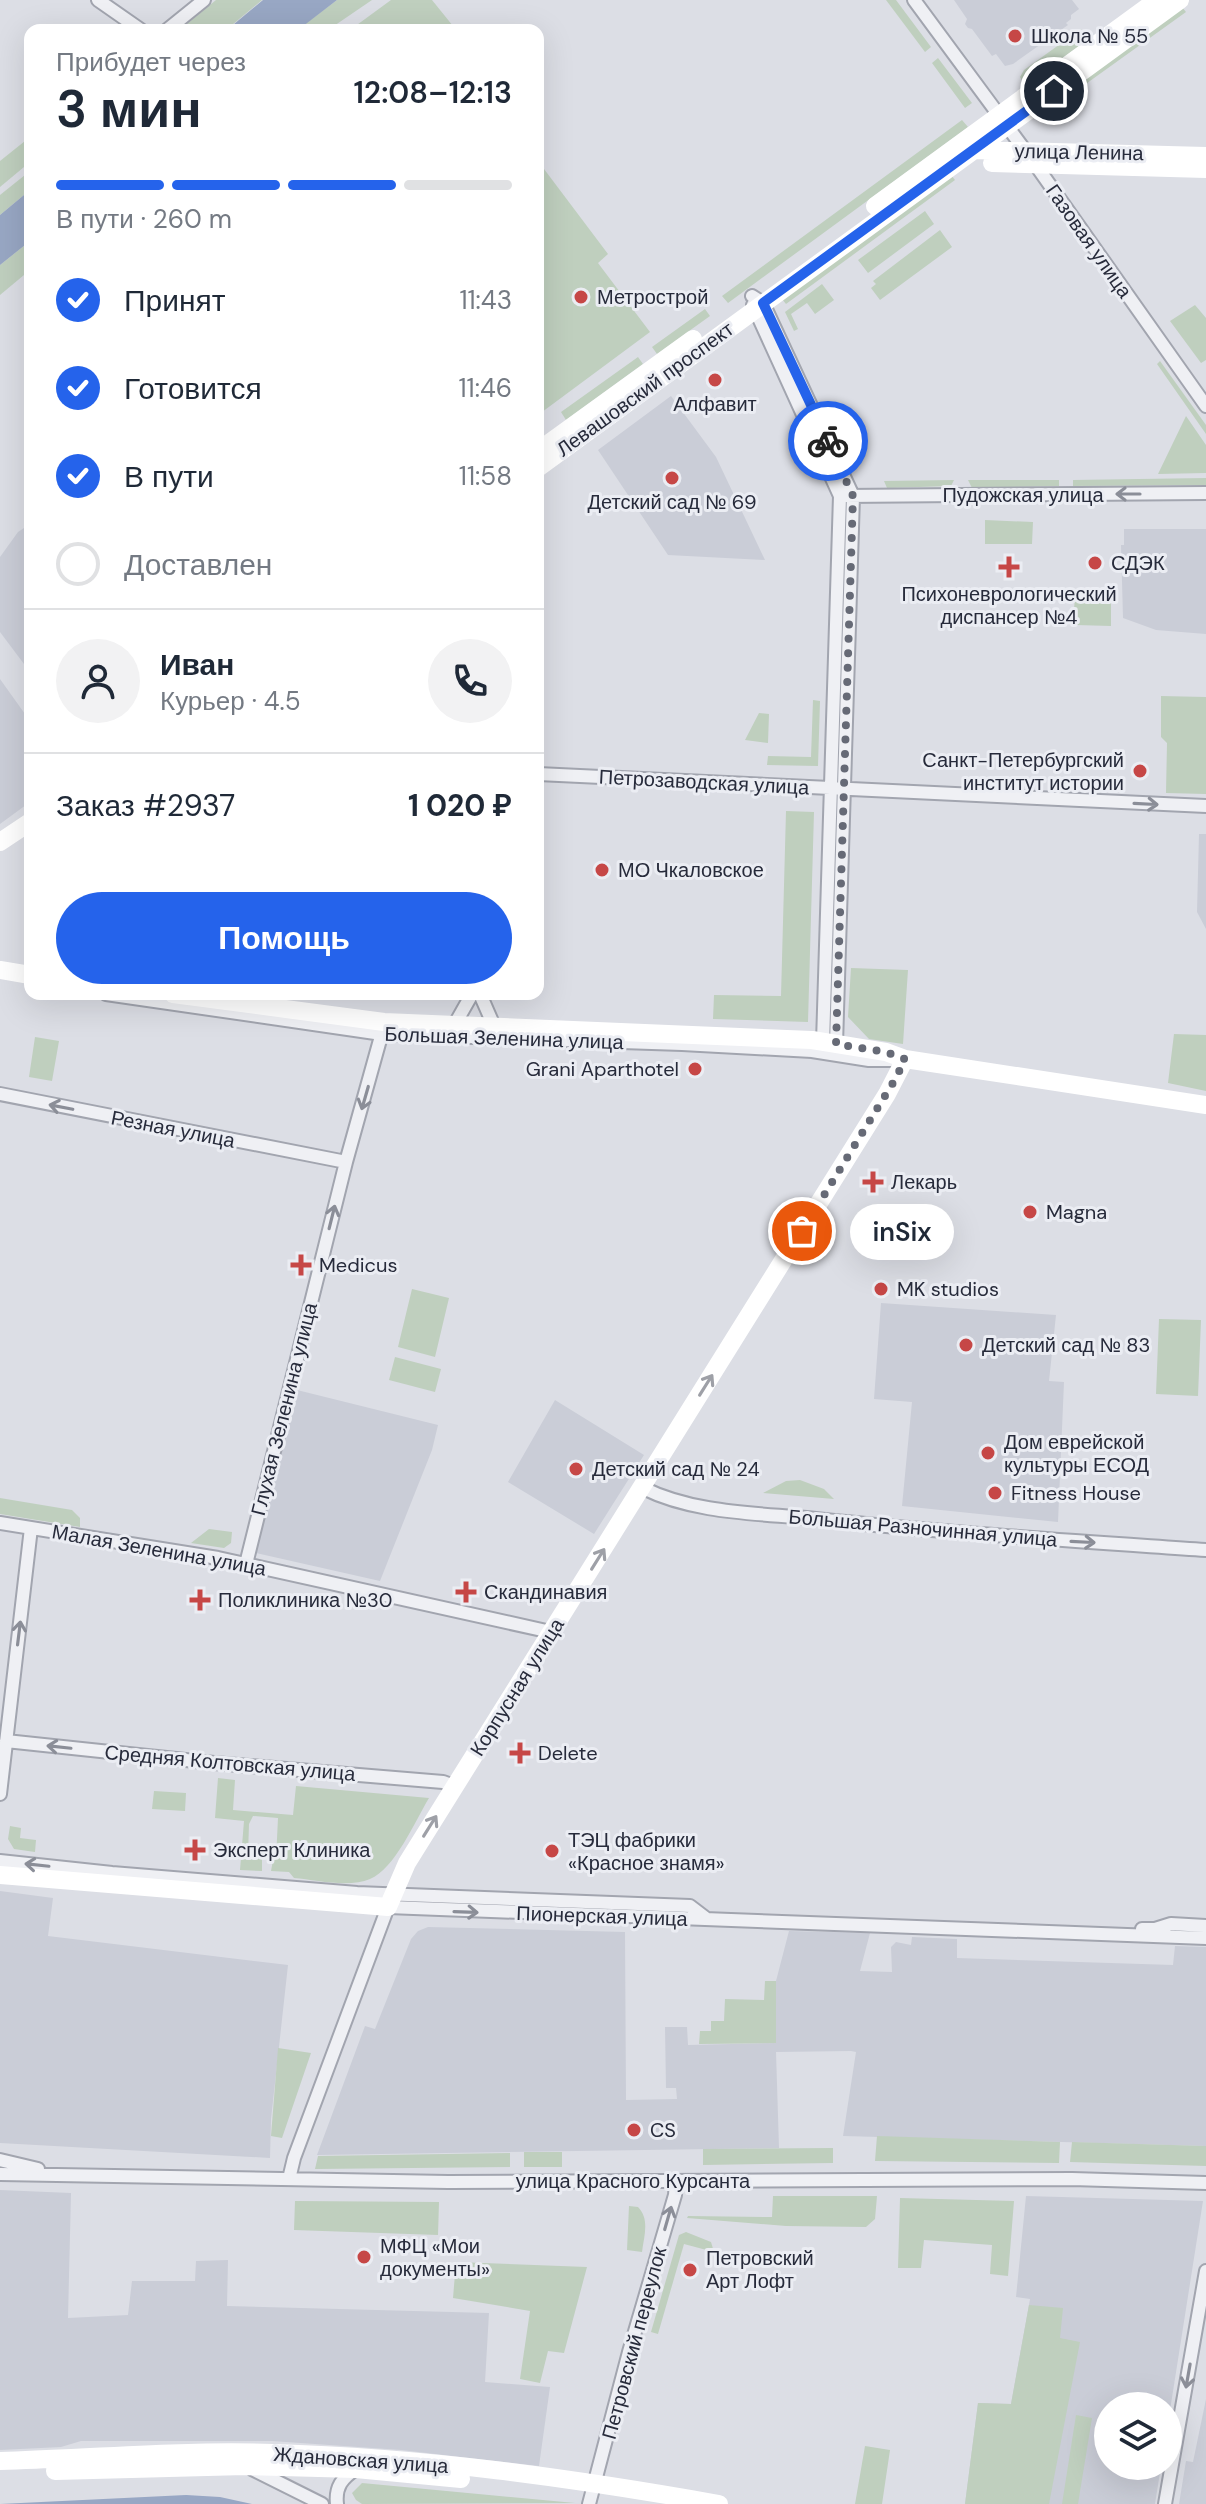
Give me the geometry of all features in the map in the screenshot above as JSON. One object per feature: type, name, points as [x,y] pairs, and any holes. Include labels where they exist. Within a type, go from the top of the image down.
[{"type":"main road","name":"Левашовский проспект","points":[[973,150],[1003,121],[1157,0]]},
{"type":"main road","name":"Левашовский проспект","points":[[544,463],[1003,121],[1180,0]]},
{"type":"main road","name":"улица Ленина","points":[[955,156],[973,150],[1206,169]]},
{"type":"main road","name":"улица Ленина","points":[[955,156],[1206,156]]},
{"type":"main road","name":"Левашовский проспект","points":[[544,447],[756,303]]},
{"type":"main road","points":[[0,842],[24,826]]},
{"type":"main road","points":[[0,856],[24,841]]},
{"type":"main road","points":[[0,970],[24,974]]},
{"type":"main road","name":"Большая Зеленина улица","points":[[210,1000],[383,1028],[455,1024],[830,1043],[886,1052],[905,1059],[1206,1105]]},
{"type":"main road","name":"Корпусная улица","points":[[391,1901],[407,1863],[454,1786],[643,1488],[887,1094],[905,1059]]},
{"type":"main road","name":"Пионерская улица","points":[[0,1875],[391,1901]]},
{"type":"main road","name":"Ждановская улица","points":[[0,2461],[272,2453],[351,2456],[661,2504]]},
{"type":"main road","name":"Ждановская улица","points":[[0,2473],[245,2466],[356,2469],[719,2504]]},
{"type":"street","points":[[98,0],[132,24]]},
{"type":"street","points":[[174,24],[204,0]]},
{"type":"street","name":"Газовая улица","points":[[914,0],[1030,157],[1206,406]]},
{"type":"street","points":[[756,303],[847,496],[830,1043]]},
{"type":"street","name":"Пудожская улица","points":[[847,496],[1206,493]]},
{"type":"street","name":"Петрозаводская улица","points":[[544,774],[1206,806]]},
{"type":"street","points":[[0,979],[24,982]]},
{"type":"street","name":"Большая Зеленина улица","points":[[155,1000],[383,1028],[812,1051],[869,1060],[905,1059]]},
{"type":"street","points":[[455,1024],[469,1000]]},
{"type":"street","points":[[483,1000],[494,1026]]},
{"type":"street","name":"Глухая Зеленина улица","points":[[246,1564],[346,1162],[383,1028]]},
{"type":"street","name":"Резная улица","points":[[0,1094],[346,1162]]},
{"type":"street","name":"Большая Разночинная улица","points":[[643,1488],[677,1502],[894,1526],[1206,1550]]},
{"type":"street","name":"Малая Зеленина улица","points":[[0,1523],[246,1564],[551,1632]]},
{"type":"street","points":[[0,1794],[31,1528]]},
{"type":"street","name":"Средняя Колтовская улица","points":[[6,1741],[214,1763],[443,1782],[454,1786]]},
{"type":"street","name":"Пионерская улица","points":[[0,1861],[391,1901],[709,1920],[1206,1938]]},
{"type":"street","name":"Пионерская улица","points":[[391,1901],[690,1906],[709,1920]]},
{"type":"street","name":"Корпусная улица","points":[[289,2179],[309,2116],[391,1901]]},
{"type":"street","points":[[1099,1935],[1120,1928],[1155,1929],[1171,1924],[1206,1926]]},
{"type":"street","name":"улица Красного Курсанта","points":[[0,2160],[61,2174]]},
{"type":"street","name":"улица Красного Курсанта","points":[[0,2174],[676,2181],[1072,2179],[1206,2183]]},
{"type":"street","name":"Петровский переулок","points":[[593,2493],[629,2352],[675,2195],[676,2181]]},
{"type":"street","points":[[1165,2504],[1206,2271]]},
{"type":"street","points":[[245,2466],[322,2504]]},
{"type":"street","points":[[337,2504],[336,2492],[340,2484],[345,2475],[356,2469]]},
{"type":"shaded area","name":"Школа № 55","points":[[954,0],[1072,0],[1079,9],[1071,15],[1066,23],[1068,25],[1013,64],[1005,66],[968,28],[965,24],[967,19]]},
{"type":"shaded area","name":"Детский сад № 69","points":[[671,396],[716,457],[765,560],[668,555],[598,450]]},
{"type":"shaded area","points":[[24,528],[24,664],[0,632],[0,557]]},
{"type":"shaded area","points":[[1124,529],[1206,529],[1206,634],[1156,630],[1123,618],[1121,545],[1124,545]]},
{"type":"shaded area","points":[[0,679],[24,713],[24,806],[0,824]]},
{"type":"shaded area","points":[[1199,834],[1206,834],[1206,929],[1197,912]]},
{"type":"shaded area","points":[[881,1303],[1056,1315],[1049,1381],[1064,1382],[1058,1522],[902,1506],[912,1402],[874,1399]]},
{"type":"shaded area","points":[[297,1390],[438,1425],[432,1450],[380,1581],[256,1553]]},
{"type":"shaded area","name":"Детский сад № 24","points":[[555,1400],[644,1455],[594,1534],[508,1482]]},
{"type":"shaded area","points":[[0,1891],[53,1898],[48,1936],[288,1965],[271,2119],[270,2158],[0,2143]]},
{"type":"shaded area","points":[[428,1927],[625,1932],[626,2100],[677,2099],[676,2088],[666,2088],[665,2027],[687,2027],[688,2045],[775,2043],[776,1981],[789,1931],[870,1933],[860,1971],[892,1972],[891,1947],[896,1942],[911,1945],[912,1937],[957,1939],[957,1958],[1173,1965],[1175,1946],[1206,1947],[1206,2146],[843,2136],[856,2052],[851,2051],[776,2052],[779,2148],[317,2155],[365,2026],[375,2029],[411,1939],[418,1931]]},
{"type":"shaded area","points":[[0,2190],[71,2193],[68,2318],[128,2315],[132,2281],[195,2281],[196,2261],[228,2260],[227,2306],[489,2313],[485,2382],[550,2387],[539,2466],[401,2450],[272,2441],[81,2441],[61,2447],[0,2450]]},
{"type":"shaded area","points":[[1026,2196],[1203,2201],[1173,2392],[1094,2392],[1094,2480],[1159,2480],[1155,2504],[965,2504],[978,2403],[1011,2404],[1030,2299],[1016,2297]]},
{"type":"shaded area","points":[[1206,2399],[1206,2504],[1179,2504],[1186,2461],[1193,2462]]},
{"type":"green space","points":[[216,0],[262,0],[233,24],[187,24]]},
{"type":"green space","points":[[337,0],[372,0],[337,24],[305,24]]},
{"type":"green space","points":[[391,0],[432,0],[451,24],[358,24]]},
{"type":"green space","points":[[886,0],[896,0],[931,47],[925,52]]},
{"type":"green space","points":[[1182,7],[1186,12],[1044,114],[1041,110]]},
{"type":"green space","points":[[1081,29],[1088,40],[1025,85],[1020,77],[1024,70]]},
{"type":"green space","points":[[938,58],[972,103],[965,108],[932,63]]},
{"type":"green space","points":[[962,120],[968,127],[728,303],[722,296]]},
{"type":"green space","points":[[24,142],[24,167],[0,187],[0,161]]},
{"type":"green space","name":"Метрострой","points":[[544,169],[608,254],[598,263],[650,332],[544,411]]},
{"type":"green space","points":[[951,175],[955,180],[786,304],[782,299]]},
{"type":"green space","points":[[24,176],[24,195],[0,215],[0,195]]},
{"type":"green space","points":[[925,211],[934,224],[868,273],[858,260]]},
{"type":"green space","points":[[940,230],[952,247],[880,300],[871,288],[876,284],[873,281]]},
{"type":"green space","points":[[24,246],[24,275],[0,295],[0,265]]},
{"type":"green space","points":[[822,284],[834,300],[815,314],[807,303],[791,314],[798,329],[794,331],[785,312]]},
{"type":"green space","points":[[1195,305],[1206,318],[1206,360],[1201,363],[1170,321]]},
{"type":"green space","points":[[705,309],[710,316],[657,354],[652,347]]},
{"type":"green space","points":[[638,357],[643,364],[566,420],[561,412]]},
{"type":"green space","points":[[1160,361],[1206,425],[1206,434],[1157,364]]},
{"type":"green space","points":[[1186,416],[1206,445],[1206,473],[1158,474]]},
{"type":"green space","points":[[1206,478],[1206,485],[1073,486],[1073,480]]},
{"type":"green space","points":[[954,480],[951,486],[887,488],[884,481]]},
{"type":"green space","points":[[968,480],[1059,480],[1059,486],[972,488]]},
{"type":"green space","points":[[985,520],[1033,522],[1032,544],[985,544]]},
{"type":"green space","points":[[1111,596],[1111,626],[1076,625],[1073,620],[1075,598]]},
{"type":"green space","points":[[1161,696],[1206,697],[1206,794],[1166,793],[1167,743],[1161,737]]},
{"type":"green space","points":[[813,700],[820,701],[818,766],[767,765],[768,756],[811,757]]},
{"type":"green space","points":[[759,713],[769,714],[768,743],[745,740]]},
{"type":"green space","points":[[786,811],[814,812],[808,1022],[713,1019],[714,995],[781,996]]},
{"type":"green space","points":[[851,968],[908,970],[903,1044],[869,1039],[848,1017]]},
{"type":"green space","points":[[1174,1034],[1206,1035],[1206,1091],[1168,1083]]},
{"type":"green space","points":[[35,1037],[59,1041],[52,1081],[29,1077]]},
{"type":"green space","points":[[412,1289],[449,1298],[435,1357],[398,1347]]},
{"type":"green space","points":[[1159,1319],[1201,1320],[1198,1396],[1156,1394]]},
{"type":"green space","points":[[395,1357],[441,1369],[435,1392],[389,1380]]},
{"type":"green space","points":[[800,1480],[824,1489],[834,1499],[763,1493],[786,1481]]},
{"type":"green space","points":[[0,1498],[72,1510],[80,1518],[80,1527],[0,1514]]},
{"type":"green space","points":[[209,1529],[232,1532],[231,1543],[224,1548],[191,1543]]},
{"type":"green space","points":[[218,1778],[235,1780],[233,1810],[293,1815],[296,1786],[429,1798],[396,1855],[379,1874],[362,1882],[332,1883],[294,1878],[289,1872],[271,1871],[276,1859],[278,1818],[253,1816],[249,1824],[248,1855],[262,1858],[262,1871],[240,1870],[244,1821],[215,1818]]},
{"type":"green space","points":[[154,1791],[186,1793],[185,1811],[152,1809]]},
{"type":"green space","points":[[10,1826],[21,1828],[20,1838],[36,1840],[35,1852],[14,1849],[8,1839]]},
{"type":"green space","points":[[765,1981],[776,1981],[776,2043],[699,2044],[700,2031],[711,2031],[711,2021],[724,2021],[725,1999],[764,2000]]},
{"type":"green space","points":[[278,2048],[311,2053],[282,2138],[271,2136]]},
{"type":"green space","points":[[877,2136],[1060,2142],[1059,2163],[875,2161]]},
{"type":"green space","points":[[1072,2142],[1206,2146],[1206,2166],[1070,2162]]},
{"type":"green space","points":[[833,2148],[833,2163],[703,2165],[703,2149]]},
{"type":"green space","points":[[524,2152],[562,2152],[562,2167],[524,2167]]},
{"type":"green space","points":[[510,2153],[510,2167],[315,2169],[318,2156]]},
{"type":"green space","points":[[773,2196],[877,2196],[875,2219],[866,2227],[786,2226],[687,2218],[772,2217]]},
{"type":"green space","points":[[900,2198],[1014,2201],[1008,2276],[990,2274],[992,2245],[924,2240],[921,2268],[898,2268]]},
{"type":"green space","points":[[295,2201],[439,2202],[438,2235],[294,2230]]},
{"type":"green space","points":[[629,2206],[638,2207],[644,2217],[642,2252],[627,2250]]},
{"type":"green space","points":[[686,2232],[711,2242],[714,2252],[684,2244],[658,2334],[651,2332],[679,2235]]},
{"type":"green space","points":[[456,2262],[587,2267],[564,2353],[548,2351],[540,2383],[520,2379],[530,2311],[453,2298]]},
{"type":"green space","points":[[1029,2305],[1063,2308],[1060,2338],[1080,2342],[1049,2504],[965,2504],[978,2403],[1011,2404]]},
{"type":"green space","points":[[1076,2415],[1092,2418],[1078,2504],[1062,2504]]},
{"type":"green space","points":[[865,2446],[890,2450],[882,2504],[855,2504]]},
{"type":"green space","points":[[362,2483],[575,2503],[362,2504],[352,2493]]},
{"type":"water","points":[[263,0],[337,0],[306,24],[234,24]]},
{"type":"water","points":[[24,195],[24,246],[0,265],[0,215]]},
{"type":"water","points":[[186,2495],[220,2497],[252,2504],[0,2504]]},
{"type":"way so far","points":[[802,1231],[905,1059],[886,1052],[836,1044],[853,496],[828,441]]},
{"type":"place","name":"Школа № 55","points":[[1015,36]]},
{"type":"place","name":"Метрострой","points":[[581,297]]},
{"type":"place","name":"Алфавит","points":[[715,380]]},
{"type":"place","name":"Детский сад № 69","points":[[672,478]]},
{"type":"place","name":"СДЭК","points":[[1095,563]]},
{"type":"place","name":"Психоневрологический диспансер №4","points":[[1009,567]]},
{"type":"place","name":"Санкт-Петербургский институт истории","points":[[1140,771]]},
{"type":"place","name":"МО Чкаловское","points":[[602,870]]},
{"type":"place","name":"Grani Aparthotel","points":[[695,1069]]},
{"type":"place","name":"Лекарь","points":[[873,1182]]},
{"type":"place","name":"Magna","points":[[1030,1212]]},
{"type":"place","name":"inSix","points":[[802,1231]]},
{"type":"place","name":"Medicus","points":[[301,1265]]},
{"type":"place","name":"MK studios","points":[[881,1289]]},
{"type":"place","name":"Детский сад № 83","points":[[966,1345]]},
{"type":"place","name":"Дом еврейской культуры ЕСОД","points":[[988,1453]]},
{"type":"place","name":"Детский сад № 24","points":[[576,1469]]},
{"type":"place","name":"Fitness House","points":[[995,1493]]},
{"type":"place","name":"Скандинавия","points":[[466,1592]]},
{"type":"place","name":"Поликлиника №30","points":[[200,1600]]},
{"type":"place","name":"Delete","points":[[520,1753]]},
{"type":"place","name":"Эксперт Клиника","points":[[195,1850]]},
{"type":"place","name":"ТЭЦ фабрики «Красное знамя»","points":[[552,1851]]},
{"type":"place","name":"CS","points":[[634,2130]]},
{"type":"place","name":"МФЦ «Мои документы»","points":[[364,2257]]},
{"type":"place","name":"Петровский Арт Лофт","points":[[690,2270]]},
{"type":"route","points":[[828,441],[763,303],[1054,91]]}]
